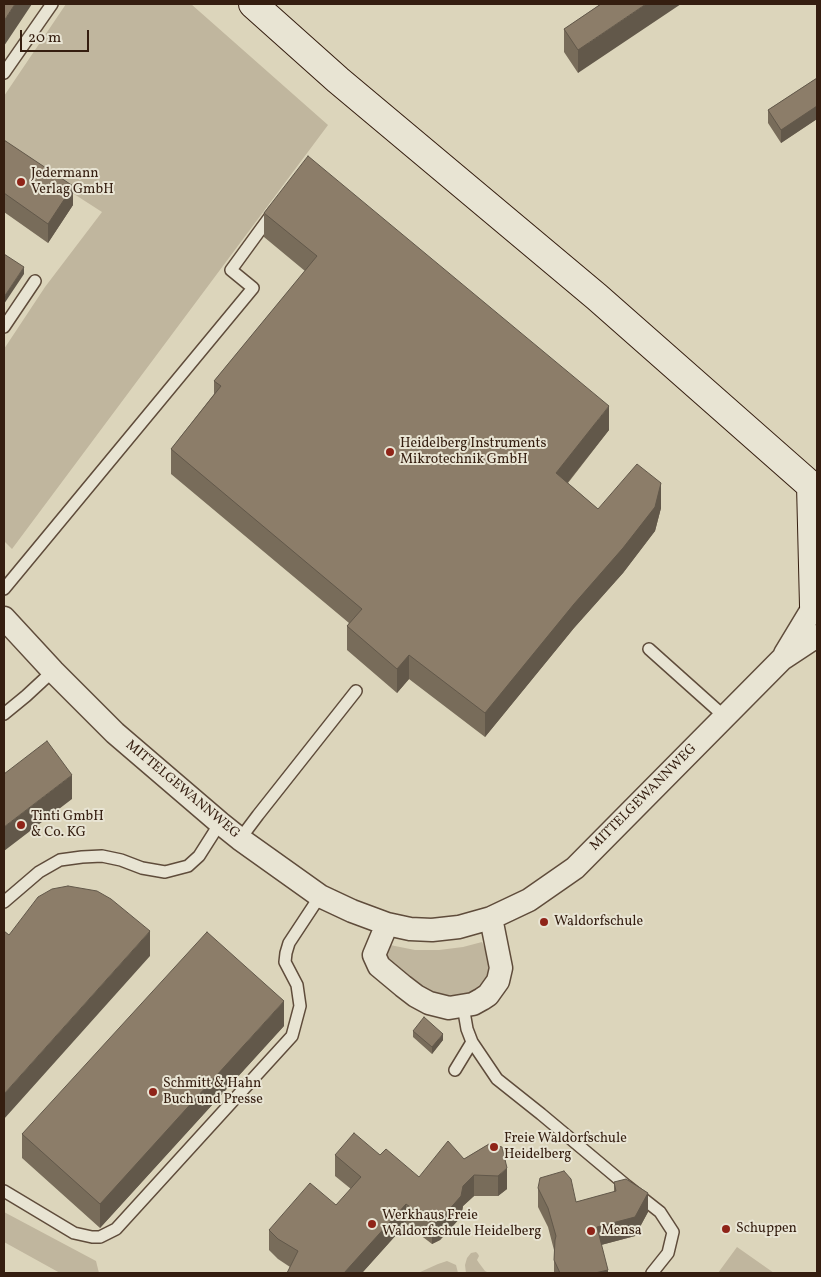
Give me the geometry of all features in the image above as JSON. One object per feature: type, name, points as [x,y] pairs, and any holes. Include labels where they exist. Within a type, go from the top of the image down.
[{"type":"main road","points":[[253,4],[338,80],[604,303],[814,488],[816,604]]},
{"type":"street","name":"MITTELGEWANNWEG","points":[[782,659],[816,604]]},
{"type":"street","name":"MITTELGEWANNWEG","points":[[4,618],[114,733],[240,839],[320,896],[352,911],[387,924],[410,929],[432,930],[458,927],[491,918],[529,900],[575,868],[782,659],[817,636]]},
{"type":"street","points":[[387,924],[374,956],[379,966],[403,986],[429,1003],[449,1008],[473,1004],[488,995],[498,981],[500,968],[491,918]]},
{"type":"lane","points":[[4,73],[52,4]]},
{"type":"lane","points":[[4,589],[253,288],[231,270],[278,206]]},
{"type":"lane","points":[[4,327],[35,281]]},
{"type":"lane","points":[[649,649],[725,717]]},
{"type":"lane","points":[[4,714],[53,671]]},
{"type":"lane","points":[[240,839],[356,691]]},
{"type":"lane","points":[[4,902],[39,872],[60,860],[102,856],[121,860],[142,868],[165,872],[188,866],[199,856],[220,823]]},
{"type":"lane","points":[[4,1191],[74,1233],[100,1237],[116,1229],[292,1036],[300,1006],[297,985],[285,962],[286,953],[289,943],[320,896]]},
{"type":"lane","points":[[463,1006],[467,1029],[472,1042],[497,1079],[660,1212],[674,1232],[668,1253],[652,1273]]},
{"type":"lane","points":[[455,1070],[472,1042]]},
{"type":"shaded area","points":[[66,4],[191,4],[328,125],[12,549],[4,541],[4,349],[45,287],[102,212],[4,149],[4,96]]},
{"type":"shaded area","points":[[482,942],[489,958],[487,982],[477,994],[451,1000],[419,988],[383,956],[385,944],[415,950],[439,950]]},
{"type":"shaded area","points":[[4,1212],[96,1261],[99,1273],[60,1273],[4,1242]]},
{"type":"shaded area","points":[[737,1247],[774,1273],[718,1273]]},
{"type":"shaded area","points":[[476,1252],[479,1256],[477,1260],[485,1271],[489,1273],[466,1273],[465,1265],[467,1258],[471,1253]]},
{"type":"shaded area","points":[[447,1261],[456,1265],[458,1273],[418,1273],[438,1264]]},
{"type":"building","points":[[4,4],[15,4],[4,21]]},
{"type":"building","points":[[601,4],[646,4],[578,50],[564,29]]},
{"type":"building","points":[[817,78],[817,106],[781,130],[768,110]]},
{"type":"building","points":[[4,140],[73,186],[48,224],[4,193]]},
{"type":"building","name":"Heidelberg Instruments Mikrotechnik GmbH","points":[[308,156],[609,406],[556,473],[598,509],[637,464],[661,483],[655,507],[485,713],[409,655],[397,669],[347,626],[362,609],[171,449],[221,386],[214,381],[317,256],[264,213]]},
{"type":"building","points":[[4,254],[24,267],[4,297]]},
{"type":"building","points":[[47,741],[72,775],[4,827],[4,774]]},
{"type":"building","points":[[68,886],[97,891],[111,899],[150,931],[4,1094],[4,931],[9,935],[38,897],[52,889]]},
{"type":"building","name":"Schmitt & Hahn Buch und Presse","points":[[207,932],[284,1001],[100,1204],[22,1134]]},
{"type":"building","points":[[424,1017],[443,1034],[432,1047],[413,1031]]},
{"type":"building","points":[[354,1133],[380,1155],[386,1149],[419,1177],[448,1141],[464,1159],[489,1144],[502,1147],[507,1168],[498,1176],[474,1175],[463,1186],[461,1196],[440,1220],[432,1223],[406,1204],[344,1273],[287,1273],[298,1251],[278,1239],[269,1230],[310,1183],[336,1205],[361,1177],[335,1155]]},
{"type":"building","name":"Mensa","points":[[564,1171],[571,1179],[576,1202],[616,1191],[614,1182],[626,1179],[648,1193],[635,1217],[597,1227],[608,1270],[595,1273],[560,1273],[554,1260],[556,1236],[548,1208],[538,1188],[540,1178]]},
{"type":"place","name":"Jedermann Verlag GmbH","points":[[21,182]]},
{"type":"place","name":"Heidelberg Instruments Mikrotechnik GmbH","points":[[390,452]]},
{"type":"place","name":"Tinti GmbH & Co. KG","points":[[21,825]]},
{"type":"place","name":"Waldorfschule","points":[[544,922]]},
{"type":"place","name":"Schmitt & Hahn Buch und Presse","points":[[153,1092]]},
{"type":"place","name":"Freie Waldorfschule Heidelberg","points":[[494,1147]]},
{"type":"place","name":"Werkhaus Freie Waldorfschule Heidelberg","points":[[372,1224]]},
{"type":"place","name":"Schuppen","points":[[726,1229]]},
{"type":"place","name":"Mensa","points":[[591,1231]]}]
